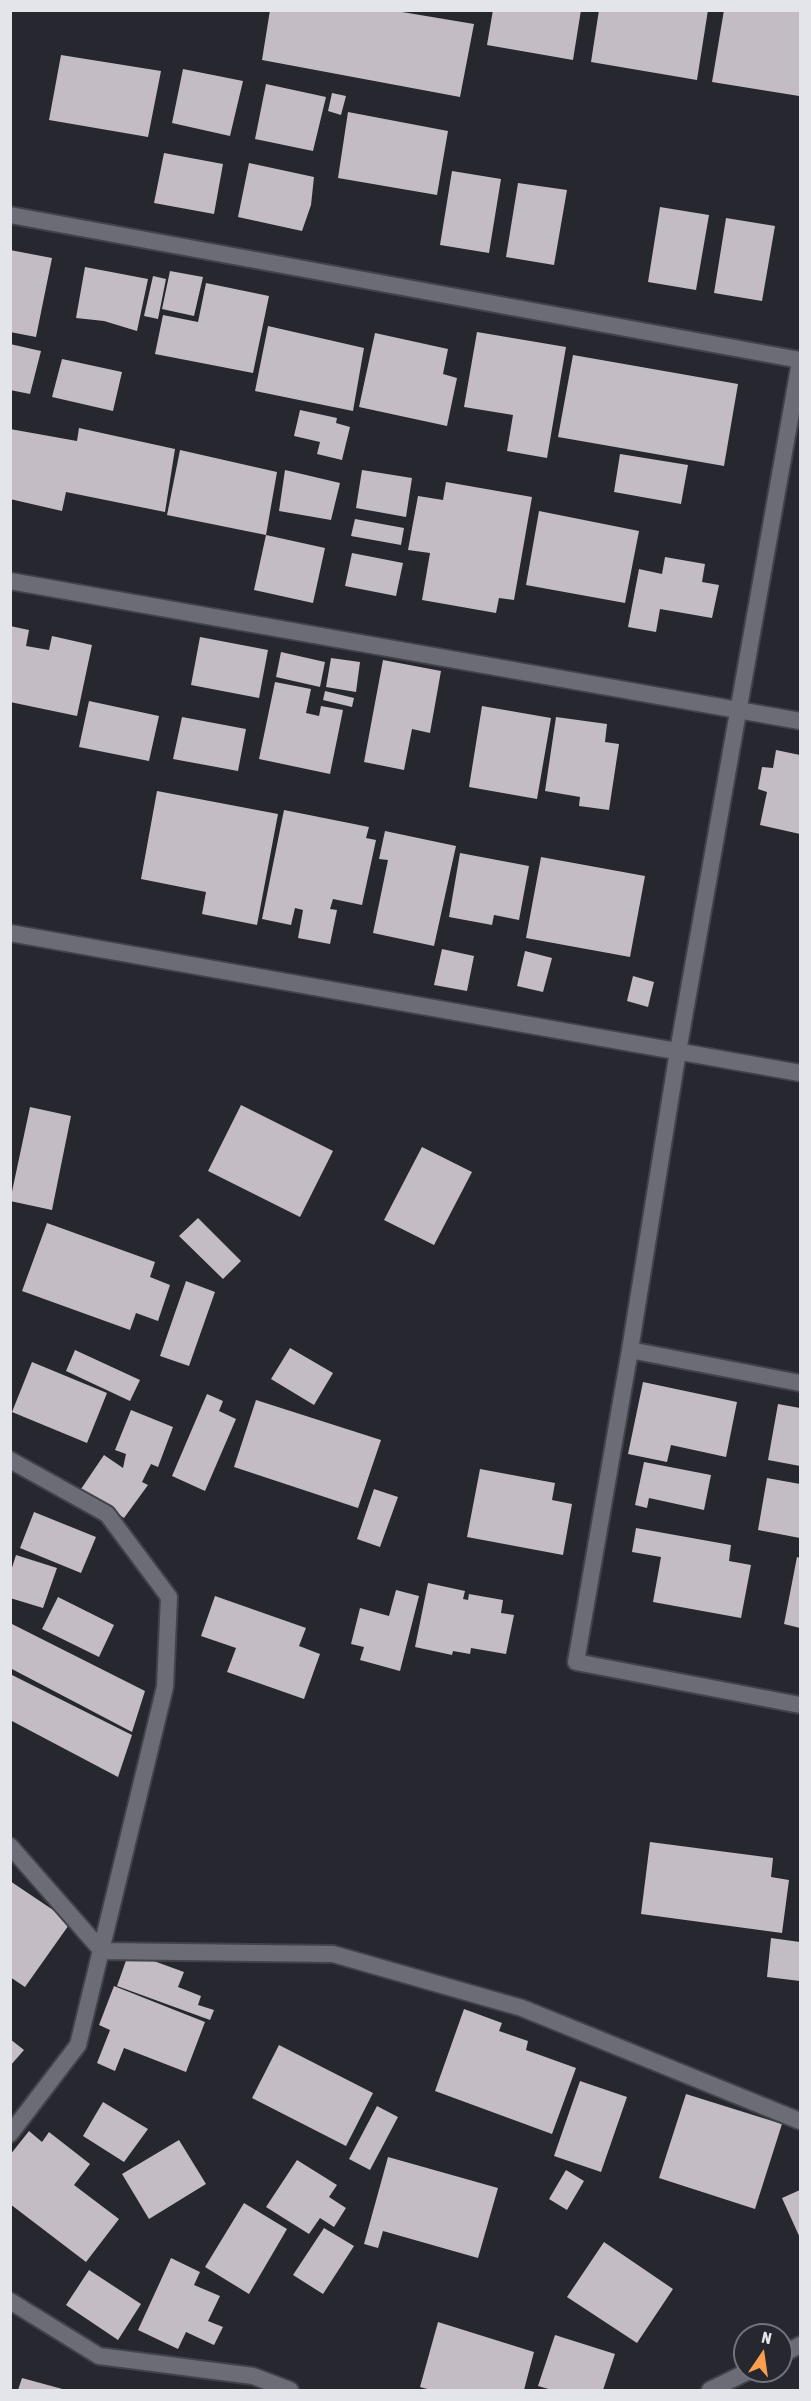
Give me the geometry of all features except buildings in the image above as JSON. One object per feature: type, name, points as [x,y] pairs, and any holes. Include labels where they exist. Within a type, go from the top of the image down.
[{"type":"street","points":[[10,215],[801,362],[678,1051],[630,1350],[576,1662],[801,1705]]},
{"type":"street","points":[[10,581],[801,721]]},
{"type":"street","points":[[10,933],[801,1073]]},
{"type":"street","points":[[630,1350],[801,1383]]},
{"type":"street","points":[[10,1460],[108,1514],[169,1597],[165,1687],[78,2045],[10,2134]]},
{"type":"street","points":[[10,1846],[102,1951],[333,1954],[522,2008],[801,2121]]},
{"type":"street","points":[[10,2301],[99,2356],[253,2376],[290,2391]]},
{"type":"street","points":[[710,2391],[733,2379]]}]
